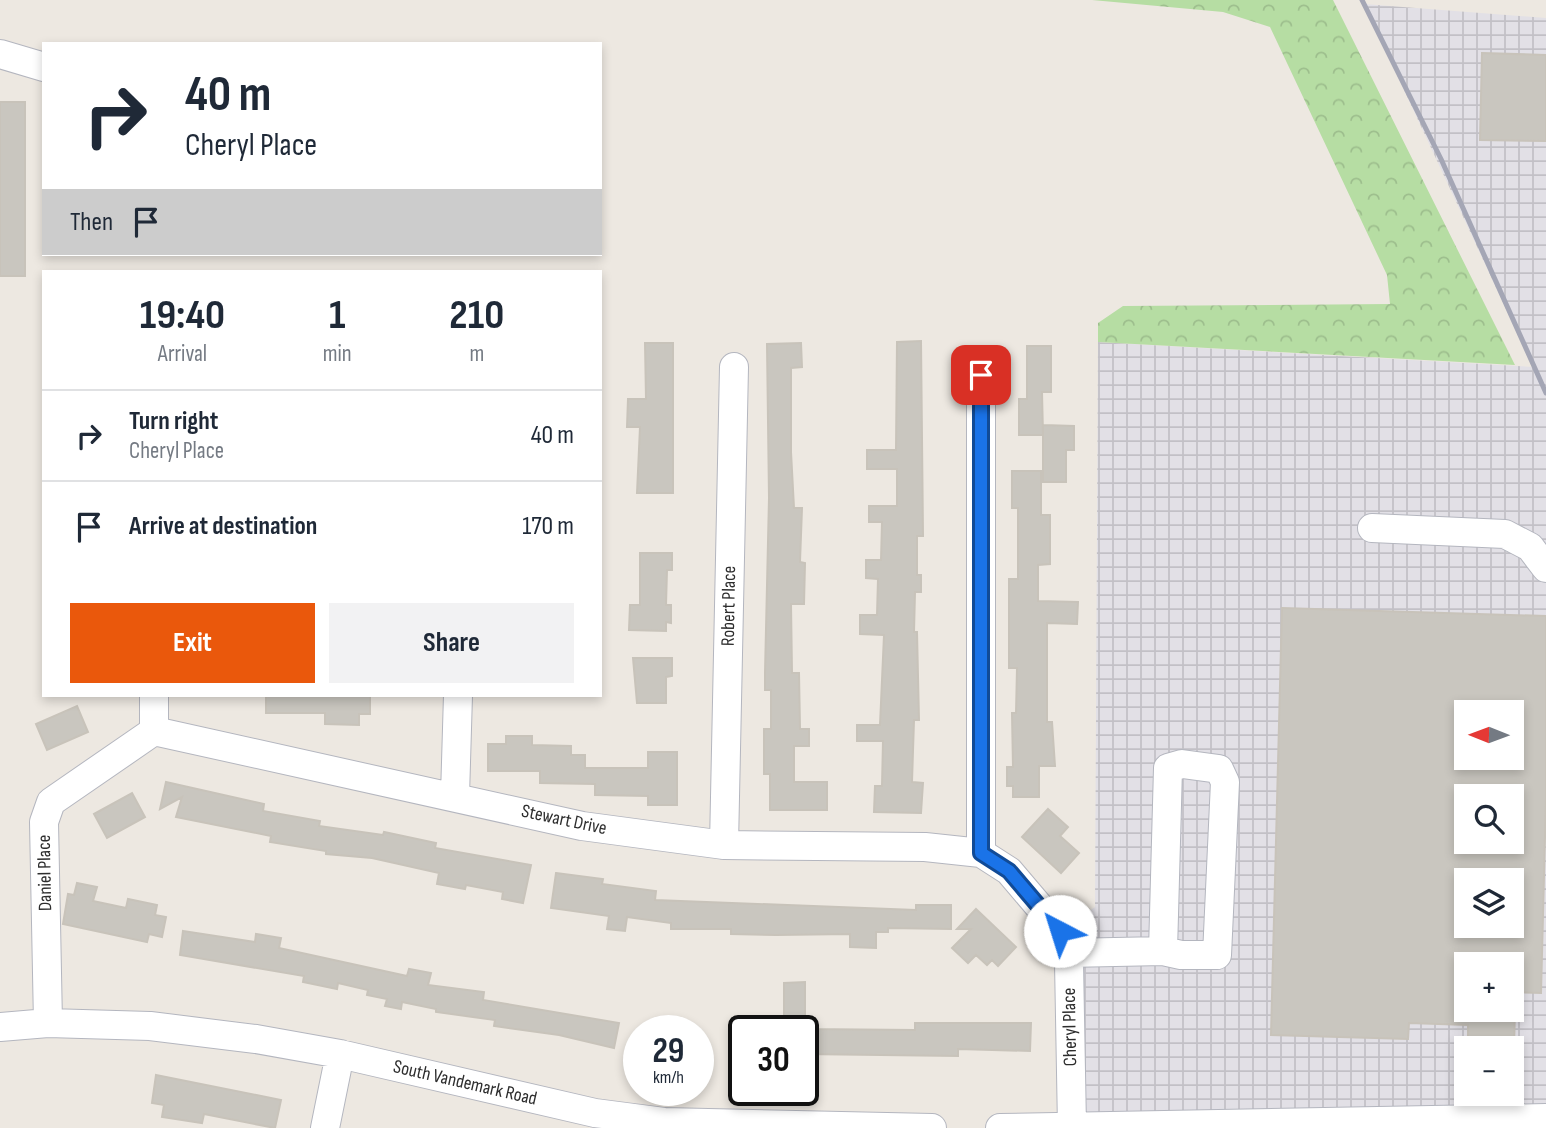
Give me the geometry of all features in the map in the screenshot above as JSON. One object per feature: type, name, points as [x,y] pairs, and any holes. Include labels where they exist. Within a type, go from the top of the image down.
[{"type":"street","points":[[0,54],[42,66]]},
{"type":"street","name":"Robert Place","points":[[724,845],[734,367]]},
{"type":"street","points":[[981,375],[981,853]]},
{"type":"street","points":[[1373,528],[1505,534],[1530,547],[1546,568]]},
{"type":"street","points":[[154,697],[154,731]]},
{"type":"street","points":[[455,796],[458,697]]},
{"type":"street","name":"Stewart Drive","points":[[154,731],[582,826],[724,845],[925,847],[981,853]]},
{"type":"street","name":"Daniel Place","points":[[48,1023],[44,822],[51,802],[154,731]]},
{"type":"street","points":[[1067,953],[1163,951],[1181,955],[1217,956],[1225,782],[1219,769],[1182,764],[1168,768],[1163,951]]},
{"type":"street","name":"Cheryl Place","points":[[981,853],[1009,871],[1060,931],[1067,953],[1072,1127]]},
{"type":"street","name":"South Vandemark Road","points":[[0,1027],[48,1023],[150,1026],[340,1054],[594,1113],[664,1122],[932,1128]]},
{"type":"street","points":[[325,1128],[340,1054]]},
{"type":"street","points":[[1000,1128],[1528,1122]]},
{"type":"shaded area","points":[[1364,4],[1546,18],[1546,1118],[1072,1127],[1060,931],[1095,907],[1098,342],[1533,367]]},
{"type":"green space","points":[[1092,0],[1333,0],[1515,365],[1098,342],[1098,323],[1123,306],[1390,304],[1387,275],[1270,27],[1223,12]]},
{"type":"building","points":[[1482,53],[1546,55],[1546,141],[1480,140]]},
{"type":"building","points":[[0,102],[25,102],[25,276],[0,276]]},
{"type":"building","points":[[921,341],[923,536],[917,536],[917,575],[921,575],[921,592],[915,592],[914,632],[917,632],[919,720],[914,720],[912,782],[923,783],[921,813],[874,812],[875,786],[882,786],[883,741],[857,741],[857,725],[880,725],[884,635],[860,634],[860,615],[877,615],[878,579],[866,578],[866,560],[881,560],[882,522],[869,522],[869,506],[897,506],[897,469],[867,469],[867,450],[896,450],[897,342]]},
{"type":"building","points":[[645,343],[673,343],[673,493],[637,493],[640,427],[627,427],[628,399],[646,399]]},
{"type":"building","points":[[801,343],[802,367],[791,368],[791,452],[794,508],[802,508],[800,562],[805,563],[804,604],[791,604],[792,673],[799,673],[800,729],[809,729],[809,746],[794,746],[794,782],[827,782],[827,810],[770,810],[770,774],[764,774],[764,729],[771,729],[771,690],[765,690],[769,498],[767,344]]},
{"type":"building","points":[[1027,346],[1051,346],[1051,392],[1042,392],[1043,435],[1019,435],[1019,399],[1027,399]]},
{"type":"building","points":[[1043,425],[1074,426],[1074,450],[1066,450],[1066,482],[1043,482]]},
{"type":"building","points":[[1012,471],[1041,471],[1041,515],[1050,515],[1050,564],[1038,565],[1038,601],[1078,602],[1077,624],[1047,623],[1047,722],[1052,722],[1055,766],[1039,766],[1039,797],[1013,797],[1013,786],[1007,786],[1007,767],[1013,767],[1012,713],[1016,713],[1017,668],[1009,668],[1009,579],[1018,579],[1018,508],[1012,508]]},
{"type":"building","points":[[640,553],[672,553],[672,570],[667,570],[666,605],[671,605],[671,623],[666,622],[666,631],[629,630],[630,605],[640,605]]},
{"type":"building","points":[[1282,608],[1546,616],[1546,798],[1541,993],[1524,992],[1524,952],[1454,952],[1454,1022],[1515,1022],[1514,1036],[1468,1036],[1468,1025],[1409,1023],[1408,1039],[1271,1035]]},
{"type":"building","points":[[633,658],[672,658],[672,676],[666,677],[666,703],[637,703]]},
{"type":"building","points":[[266,697],[370,697],[370,714],[359,714],[359,725],[325,724],[325,713],[266,713]]},
{"type":"building","points":[[77,706],[88,732],[47,750],[36,724]]},
{"type":"building","points":[[506,736],[532,736],[532,745],[571,746],[571,755],[585,755],[585,768],[648,768],[648,752],[677,752],[677,805],[648,805],[648,796],[595,795],[595,784],[540,783],[540,771],[488,771],[488,744],[506,744]]},
{"type":"building","points":[[166,782],[264,804],[263,811],[320,821],[319,826],[383,835],[384,832],[436,843],[435,848],[531,865],[523,903],[502,899],[503,892],[466,885],[465,889],[437,884],[439,873],[372,858],[326,854],[326,851],[270,842],[271,836],[176,817],[182,797],[160,809]]},
{"type":"building","points":[[132,793],[145,817],[107,838],[94,814]]},
{"type":"building","points":[[1048,809],[1068,827],[1060,836],[1079,853],[1061,873],[1022,837]]},
{"type":"building","points":[[556,873],[603,879],[602,884],[656,891],[655,900],[916,910],[916,905],[951,905],[951,929],[888,928],[888,932],[876,932],[876,948],[850,947],[850,934],[731,934],[731,929],[671,929],[671,923],[627,917],[625,931],[607,929],[609,916],[551,908]]},
{"type":"building","points":[[77,883],[97,887],[93,901],[126,908],[128,899],[157,905],[155,915],[166,917],[162,937],[149,934],[147,942],[63,924],[68,894],[74,895]]},
{"type":"building","points":[[976,909],[1016,947],[998,966],[992,960],[987,965],[976,955],[968,963],[952,948],[971,929],[957,929]]},
{"type":"building","points":[[183,931],[255,942],[256,934],[281,938],[279,948],[407,976],[409,969],[431,973],[428,985],[484,992],[483,1000],[619,1023],[614,1048],[559,1035],[494,1026],[495,1020],[436,1012],[436,1009],[402,1002],[401,1009],[385,1006],[387,999],[367,995],[368,990],[338,983],[337,989],[303,982],[304,976],[180,955]]},
{"type":"building","points":[[805,982],[805,1015],[784,1015],[784,983]]},
{"type":"building","points":[[915,1023],[1031,1023],[1030,1051],[958,1049],[958,1056],[819,1054],[819,1029],[915,1030]]},
{"type":"building","points":[[156,1075],[281,1100],[275,1128],[204,1114],[202,1123],[162,1117],[164,1105],[152,1103]]},
{"type":"railway","points":[[1362,0],[1441,159],[1546,393]]},
{"type":"route","points":[[981,375],[981,853],[1009,871],[1060,931]]}]
